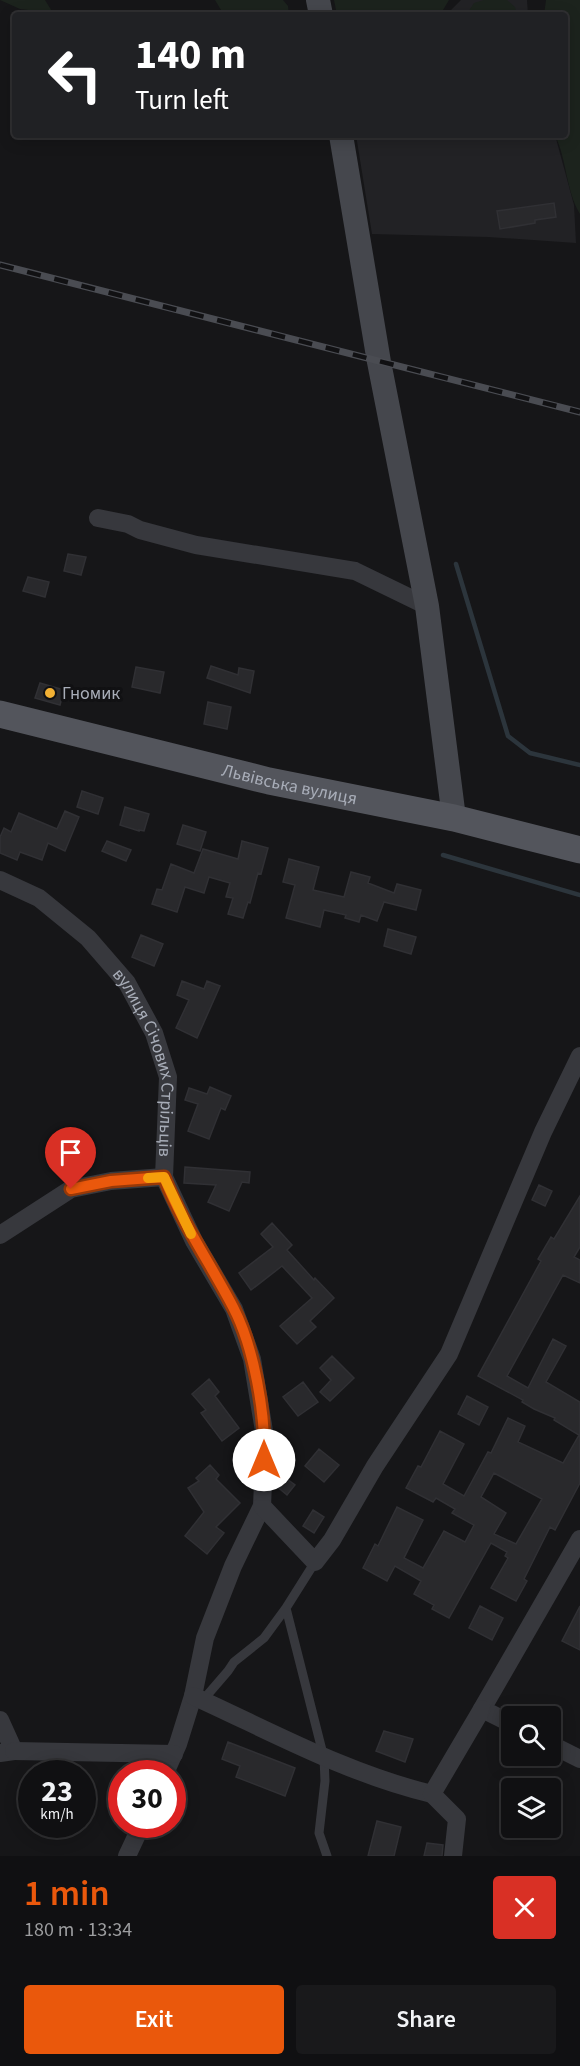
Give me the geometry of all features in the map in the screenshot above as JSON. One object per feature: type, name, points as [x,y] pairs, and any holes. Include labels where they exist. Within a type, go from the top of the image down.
[{"type":"main road","name":"Львівська вулиця","points":[[0,714],[269,781],[454,818],[580,850]]},
{"type":"street","points":[[342,138],[379,362],[427,606],[454,818]]},
{"type":"street","points":[[98,518],[128,524],[140,530],[196,545],[356,571],[427,606]]},
{"type":"street","name":"вулиця Січових Стрільців","points":[[0,880],[39,898],[88,938],[127,983],[154,1033],[168,1077],[164,1177],[194,1241],[234,1309],[252,1359],[265,1437],[262,1506],[233,1566],[205,1638],[198,1698],[171,1760]]},
{"type":"street","points":[[262,1506],[315,1562],[332,1540],[375,1466],[449,1354],[543,1132],[580,1056]]},
{"type":"street","points":[[0,1235],[71,1189],[111,1181],[164,1177]]},
{"type":"street","points":[[432,1794],[580,1539]]},
{"type":"street","points":[[198,1698],[324,1758],[409,1789],[432,1794],[457,1819],[453,1856]]},
{"type":"street","points":[[482,1709],[501,1718]]},
{"type":"street","points":[[0,1720],[7,1752],[174,1754]]},
{"type":"street","points":[[561,1750],[580,1759]]},
{"type":"street","points":[[127,1856],[135,1838]]},
{"type":"lane","points":[[198,1698],[228,1671],[234,1662],[264,1638],[315,1562]]},
{"type":"lane","points":[[286,1608],[324,1758],[326,1781],[319,1833],[327,1856]]},
{"type":"shaded area","points":[[0,0],[45,0],[52,12],[45,12],[20,9]]},
{"type":"shaded area","points":[[215,0],[283,0],[288,6],[289,12],[222,12]]},
{"type":"shaded area","points":[[334,0],[449,0],[442,12],[338,12]]},
{"type":"shaded area","points":[[461,0],[527,0],[528,12],[449,12]]},
{"type":"shaded area","points":[[484,0],[507,0],[515,7],[516,12],[468,12],[474,3]]},
{"type":"shaded area","points":[[546,0],[580,0],[580,214],[575,205],[556,138],[568,138],[568,12],[544,12]]},
{"type":"shaded area","points":[[356,138],[556,138],[574,205],[576,243],[488,237],[372,234]]},
{"type":"building","points":[[554,203],[556,217],[500,229],[497,211]]},
{"type":"building","points":[[68,554],[86,557],[81,575],[64,571]]},
{"type":"building","points":[[28,577],[49,582],[45,597],[23,591]]},
{"type":"building","points":[[211,666],[238,675],[239,668],[254,671],[250,693],[207,678]]},
{"type":"building","points":[[136,667],[164,672],[160,693],[132,687]]},
{"type":"building","points":[[40,683],[64,690],[60,705],[35,698]]},
{"type":"building","points":[[208,702],[231,707],[227,729],[204,724]]},
{"type":"building","points":[[82,791],[103,798],[98,814],[77,807]]},
{"type":"building","points":[[125,807],[149,814],[144,831],[120,825]]},
{"type":"building","points":[[65,811],[79,817],[65,851],[48,843],[42,860],[20,852],[17,860],[0,853],[0,837],[4,828],[11,832],[19,813],[57,829]]},
{"type":"building","points":[[183,825],[206,832],[200,851],[177,844]]},
{"type":"building","points":[[107,841],[131,850],[126,861],[102,851]]},
{"type":"building","points":[[242,841],[268,848],[261,874],[258,873],[250,903],[248,902],[243,918],[228,914],[233,898],[226,897],[230,883],[209,877],[204,893],[185,887],[177,912],[152,904],[157,889],[162,890],[171,864],[194,873],[203,849],[238,859]]},
{"type":"building","points":[[289,859],[319,867],[313,890],[344,897],[351,872],[370,877],[368,883],[394,893],[397,884],[421,890],[416,910],[384,902],[377,921],[361,915],[359,922],[345,918],[346,915],[324,910],[320,927],[286,918],[295,885],[283,882]]},
{"type":"building","points":[[388,929],[416,937],[411,954],[384,946]]},
{"type":"building","points":[[141,935],[163,944],[154,966],[132,957]]},
{"type":"building","points":[[182,981],[204,989],[207,981],[220,986],[197,1038],[176,1028],[189,1000],[177,995]]},
{"type":"building","points":[[210,1087],[231,1096],[225,1110],[221,1108],[209,1139],[188,1131],[198,1104],[185,1100],[189,1088],[207,1094]]},
{"type":"building","points":[[185,1167],[250,1172],[249,1183],[242,1182],[229,1211],[208,1202],[216,1185],[184,1183]]},
{"type":"building","points":[[539,1185],[552,1191],[545,1206],[532,1200]]},
{"type":"building","points":[[580,1196],[580,1247],[574,1257],[580,1260],[580,1283],[563,1275],[507,1376],[528,1388],[553,1339],[566,1346],[546,1382],[580,1402],[580,1483],[555,1530],[550,1527],[524,1579],[527,1581],[516,1601],[491,1588],[508,1558],[505,1556],[507,1552],[491,1543],[449,1618],[432,1609],[434,1605],[414,1594],[421,1581],[395,1566],[387,1581],[363,1568],[375,1544],[378,1546],[397,1507],[423,1520],[404,1558],[423,1568],[444,1531],[465,1542],[474,1525],[452,1513],[455,1509],[436,1498],[433,1502],[406,1488],[418,1466],[421,1467],[440,1431],[464,1444],[443,1484],[464,1496],[488,1452],[491,1453],[508,1418],[525,1426],[518,1442],[563,1463],[579,1435],[554,1420],[555,1418],[534,1409],[522,1402],[523,1400],[478,1376],[541,1261],[538,1259],[551,1237],[554,1239]],"holes":[[[494,1473],[542,1499],[516,1544],[494,1534],[506,1513],[481,1497]]]},
{"type":"building","points":[[272,1223],[292,1245],[287,1250],[334,1298],[310,1321],[316,1327],[297,1344],[280,1326],[312,1298],[282,1266],[251,1290],[239,1273],[273,1247],[261,1234]]},
{"type":"building","points":[[332,1356],[354,1378],[330,1401],[320,1392],[331,1380],[320,1368]]},
{"type":"building","points":[[209,1379],[219,1392],[215,1396],[239,1428],[222,1441],[201,1413],[206,1410],[192,1394]]},
{"type":"building","points":[[303,1382],[318,1402],[298,1416],[283,1397]]},
{"type":"building","points":[[467,1396],[488,1407],[479,1425],[458,1414]]},
{"type":"building","points":[[319,1449],[339,1465],[324,1482],[305,1466]]},
{"type":"building","points":[[210,1465],[219,1475],[216,1479],[240,1503],[216,1527],[224,1533],[207,1554],[185,1536],[204,1512],[188,1488],[199,1481],[196,1478]]},
{"type":"building","points":[[283,1476],[295,1485],[287,1495],[275,1485]]},
{"type":"building","points":[[313,1510],[324,1517],[314,1533],[303,1526]]},
{"type":"building","points":[[480,1606],[503,1618],[492,1640],[469,1628]]},
{"type":"building","points":[[580,1606],[580,1650],[562,1641]]},
{"type":"building","points":[[384,1731],[413,1739],[405,1762],[376,1751]]},
{"type":"building","points":[[228,1742],[295,1768],[285,1796],[236,1777],[240,1766],[222,1759]]},
{"type":"building","points":[[377,1821],[401,1827],[394,1856],[368,1856]]},
{"type":"building","points":[[427,1843],[443,1845],[442,1856],[424,1856]]},
{"type":"waterway","points":[[456,564],[508,736],[530,753],[580,765]]},
{"type":"waterway","points":[[443,855],[580,895]]},
{"type":"railway","points":[[0,265],[580,412]]},
{"type":"slow traffic","points":[[148,1178],[164,1177],[191,1234]]},
{"type":"place","name":"Гномик","points":[[50,693]]},
{"type":"route","points":[[71,1189],[111,1181],[164,1177],[194,1241],[234,1309],[252,1359],[265,1437],[264,1460]]}]
